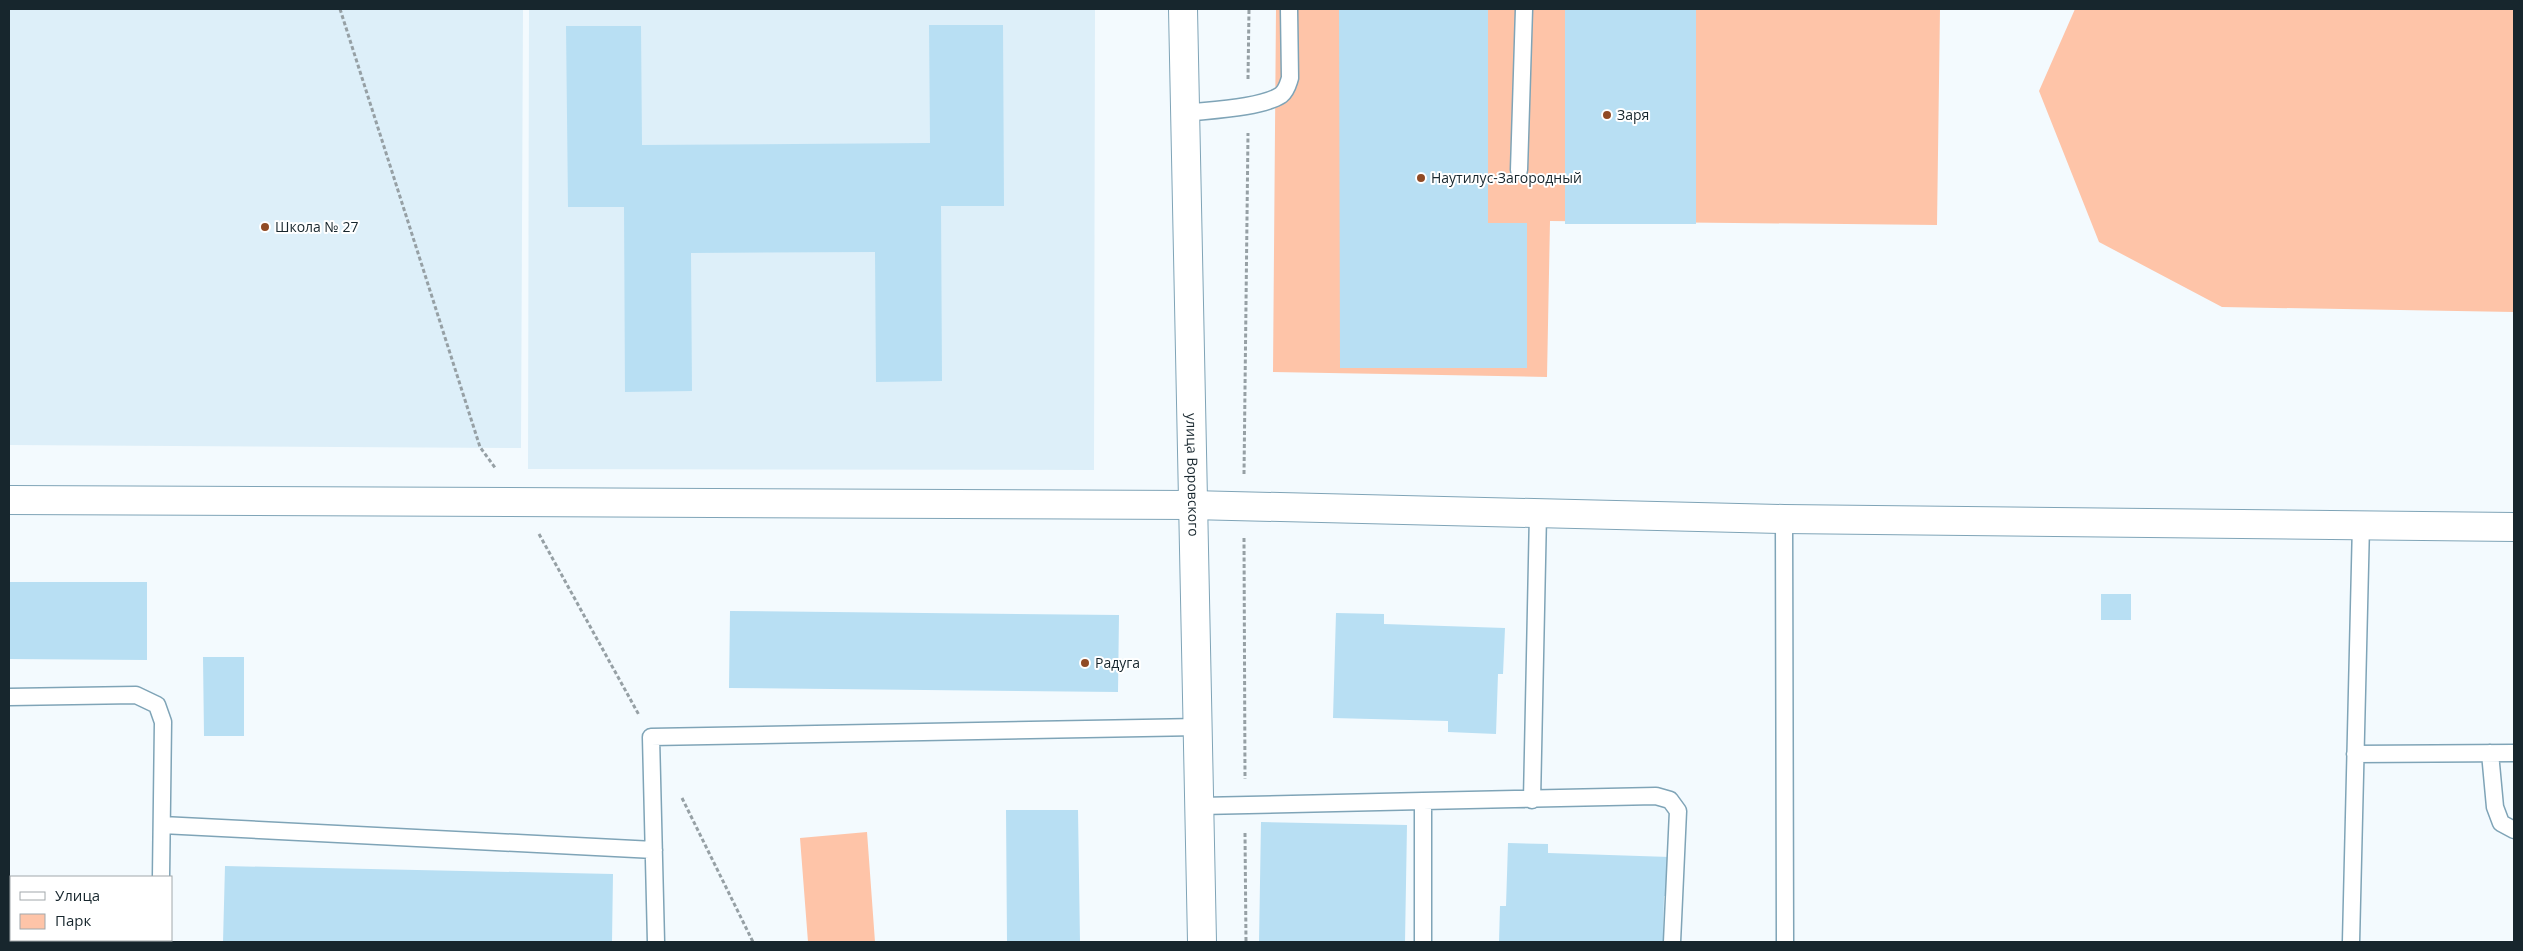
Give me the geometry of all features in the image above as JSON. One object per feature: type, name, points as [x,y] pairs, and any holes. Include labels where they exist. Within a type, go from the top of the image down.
[{"type":"street","name":"улица Воровского","points":[[1183,9],[1202,942]]},
{"type":"street","points":[[9,500],[1192,505],[1784,519],[2514,527]]},
{"type":"lane","points":[[1185,113],[1248,106],[1281,95],[1288,88],[1290,78],[1289,9]]},
{"type":"lane","points":[[1519,170],[1524,9]]},
{"type":"lane","points":[[1532,800],[1538,513]]},
{"type":"lane","points":[[1784,519],[1785,942]]},
{"type":"lane","points":[[2351,942],[2361,524]]},
{"type":"lane","points":[[9,697],[136,695],[157,705],[163,722],[161,876]]},
{"type":"lane","points":[[656,942],[651,737],[1199,727]]},
{"type":"lane","points":[[2490,753],[2495,807],[2501,823],[2514,830]]},
{"type":"lane","points":[[2355,754],[2514,753]]},
{"type":"lane","points":[[1200,806],[1656,796],[1670,800],[1678,811],[1672,942]]},
{"type":"lane","points":[[1422,942],[1423,800]]},
{"type":"lane","points":[[162,825],[654,850]]},
{"type":"shaded area","name":"Школа № 27","points":[[9,9],[523,9],[521,448],[9,445]]},
{"type":"shaded area","points":[[529,9],[1095,9],[1094,470],[528,469]]},
{"type":"green space","name":"Заря","points":[[1276,9],[1940,9],[1937,225],[1550,221],[1547,377],[1273,372]]},
{"type":"green space","points":[[2075,9],[2514,9],[2514,312],[2222,307],[2099,242],[2039,91]]},
{"type":"green space","points":[[867,832],[875,942],[808,942],[800,838]]},
{"type":"building","points":[[1339,9],[1488,9],[1488,223],[1527,223],[1527,368],[1340,368]]},
{"type":"building","points":[[1565,9],[1696,9],[1696,224],[1565,224]]},
{"type":"building","points":[[929,25],[1003,25],[1004,206],[941,206],[942,381],[876,382],[875,252],[691,253],[692,391],[625,392],[624,207],[568,207],[566,26],[641,26],[642,145],[930,143]]},
{"type":"building","points":[[9,582],[147,582],[147,660],[9,659]]},
{"type":"building","points":[[2101,594],[2131,594],[2131,620],[2101,620]]},
{"type":"building","points":[[730,611],[1119,615],[1118,692],[729,688]]},
{"type":"building","points":[[1336,613],[1384,614],[1384,624],[1505,628],[1503,674],[1498,674],[1496,734],[1448,732],[1448,721],[1333,718]]},
{"type":"building","points":[[203,657],[244,657],[244,736],[204,736]]},
{"type":"building","points":[[1006,810],[1078,810],[1080,942],[1007,942]]},
{"type":"building","points":[[1261,822],[1407,825],[1405,942],[1259,942]]},
{"type":"building","points":[[1508,843],[1548,844],[1548,853],[1670,857],[1669,896],[1664,896],[1663,942],[1499,942],[1500,906],[1506,906]]},
{"type":"building","points":[[225,866],[613,874],[612,942],[223,942]]},
{"type":"place","name":"Заря","points":[[1607,115]]},
{"type":"place","name":"Наутилус-Загородный","points":[[1421,178]]},
{"type":"place","name":"Школа № 27","points":[[265,227]]},
{"type":"place","name":"Радуга","points":[[1085,663]]}]
